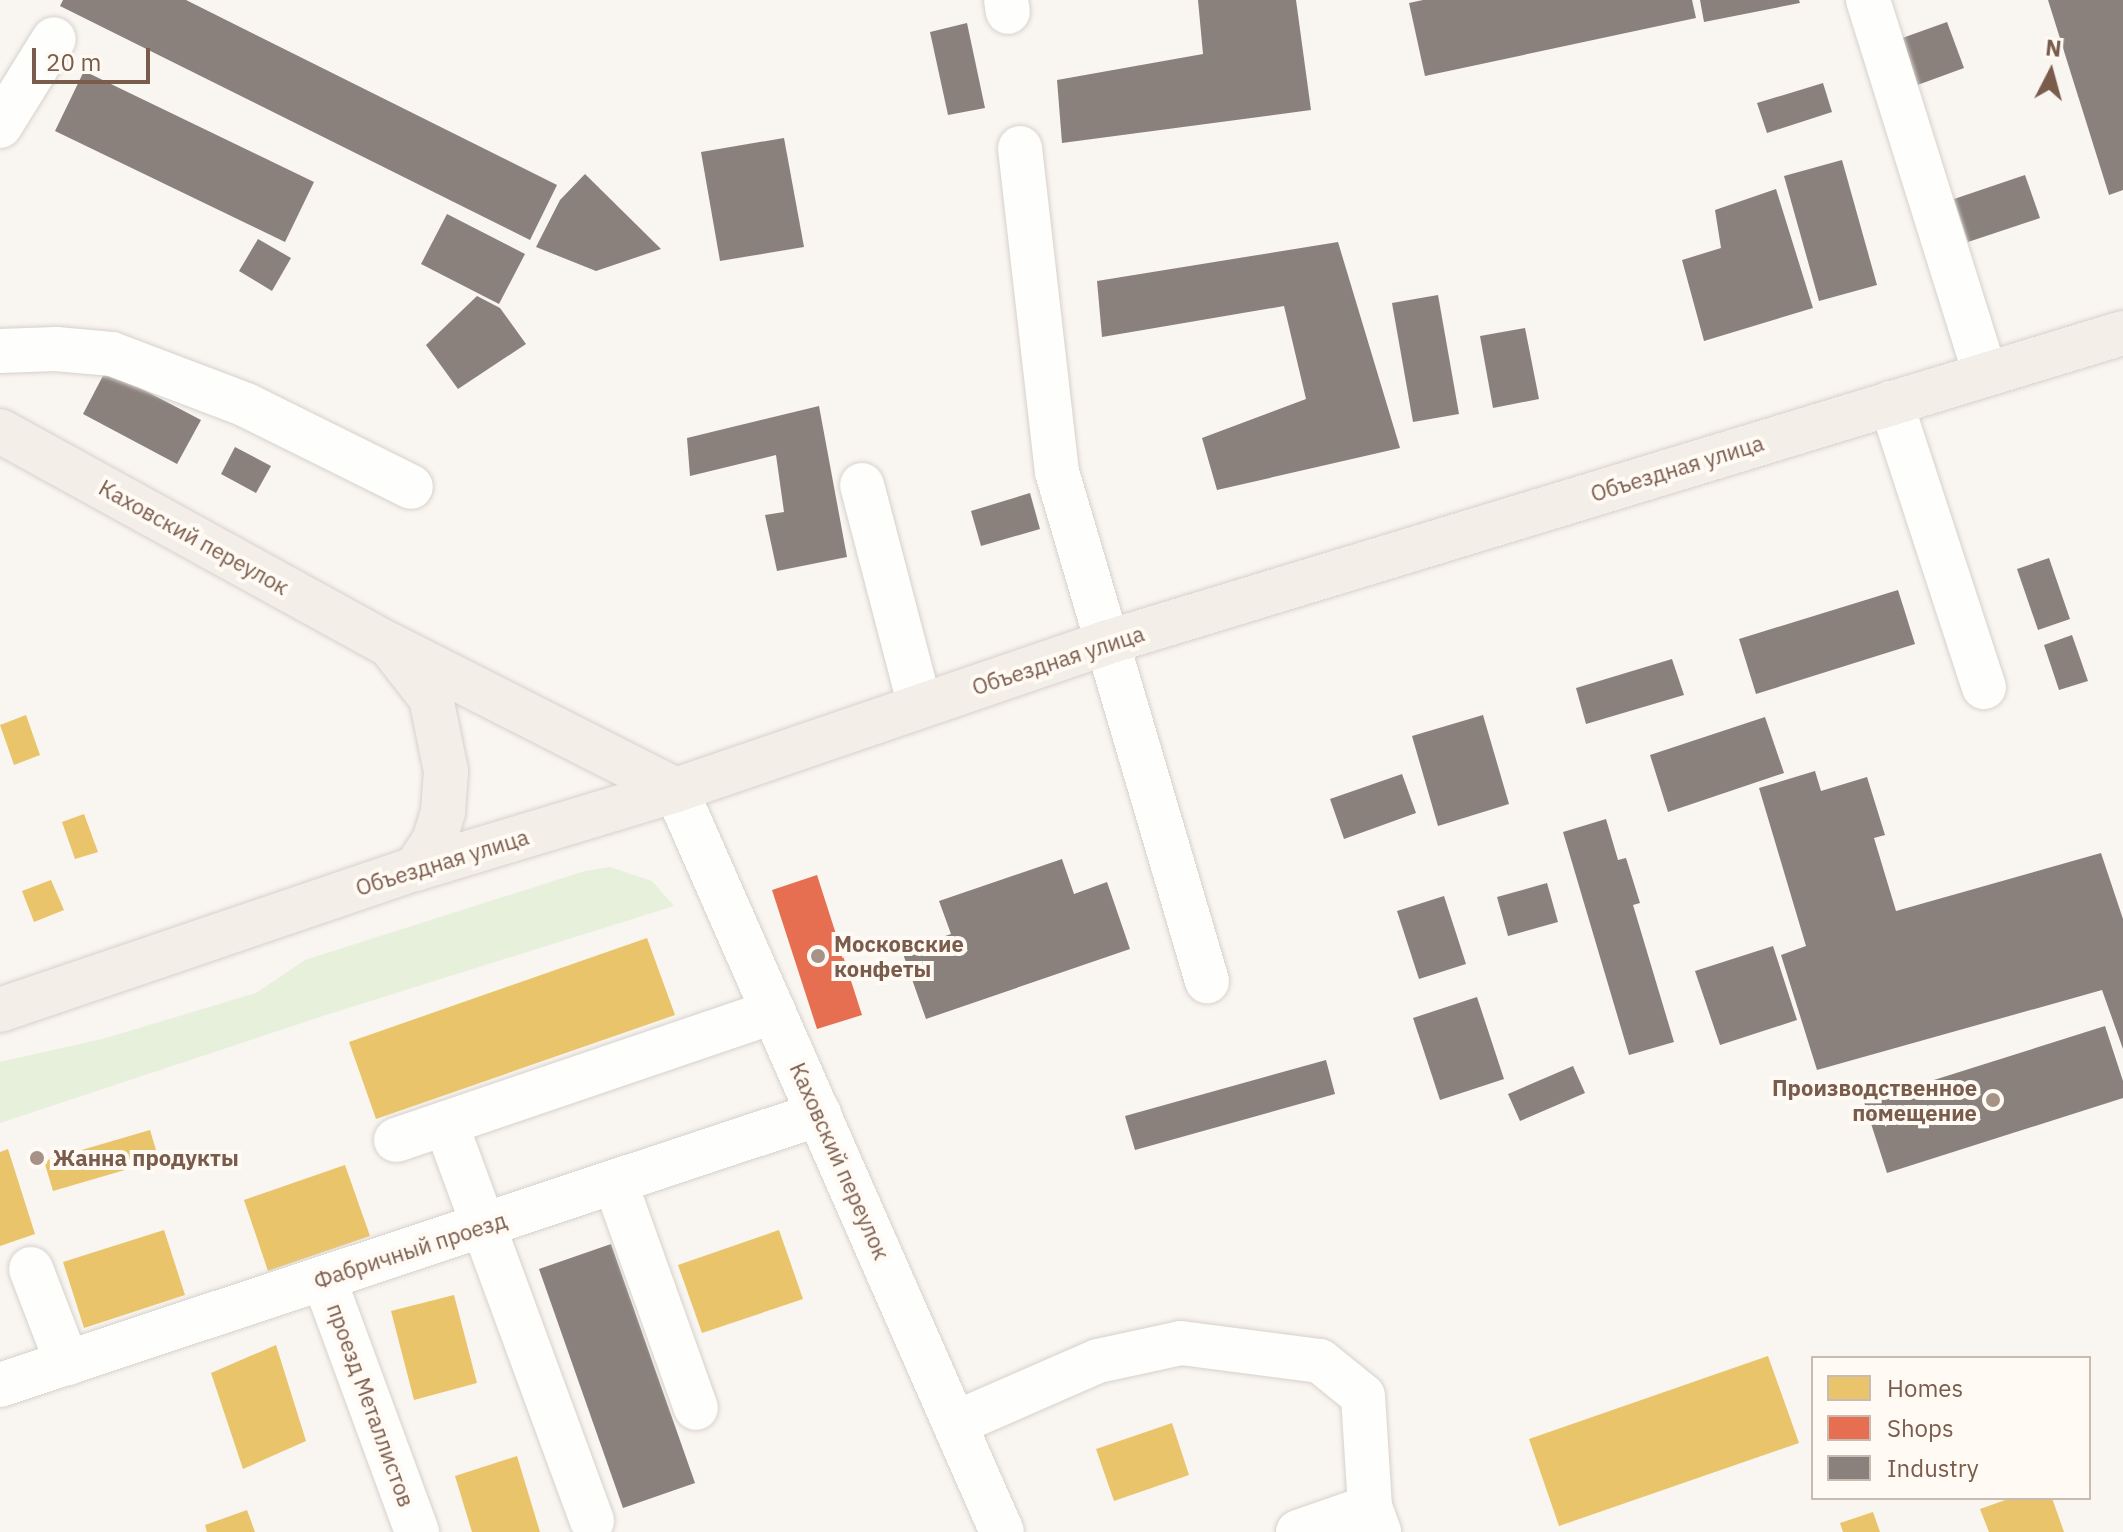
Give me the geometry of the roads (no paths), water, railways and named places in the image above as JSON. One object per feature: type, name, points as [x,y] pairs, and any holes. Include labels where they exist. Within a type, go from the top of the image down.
[{"type":"main road","name":"Объездная улица","points":[[0,1010],[415,869],[676,790],[1105,643],[2123,333]]},
{"type":"main road","name":"Каховский переулок","points":[[0,431],[388,644],[676,790]]},
{"type":"main road","points":[[388,644],[431,698],[446,771],[443,812],[434,841],[415,869]]},
{"type":"street","points":[[1868,0],[1985,374]]},
{"type":"street","points":[[0,126],[54,39]]},
{"type":"street","points":[[1020,148],[1057,472],[1207,981]]},
{"type":"street","points":[[0,351],[56,349],[112,354],[246,405],[411,487]]},
{"type":"street","points":[[1891,403],[1984,687]]},
{"type":"street","points":[[862,485],[920,706]]},
{"type":"street","name":"Каховский переулок","points":[[676,790],[1002,1532]]},
{"type":"street","points":[[396,1140],[774,1011]]},
{"type":"street","name":"Фабричный проезд","points":[[0,1385],[819,1114]]},
{"type":"street","points":[[446,1124],[592,1521]]},
{"type":"street","points":[[615,1182],[696,1408]]},
{"type":"street","points":[[31,1269],[67,1363]]},
{"type":"street","name":"проезд Металлистов","points":[[324,1279],[417,1532]]},
{"type":"street","points":[[956,1423],[1098,1361],[1181,1343],[1320,1361],[1363,1396],[1375,1519],[1298,1532]]},
{"type":"place","name":"Московские конфеты","points":[[818,956]]},
{"type":"place","name":"Производственное помещение","points":[[1993,1100]]},
{"type":"place","name":"Жанна продукты","points":[[37,1158]]}]
